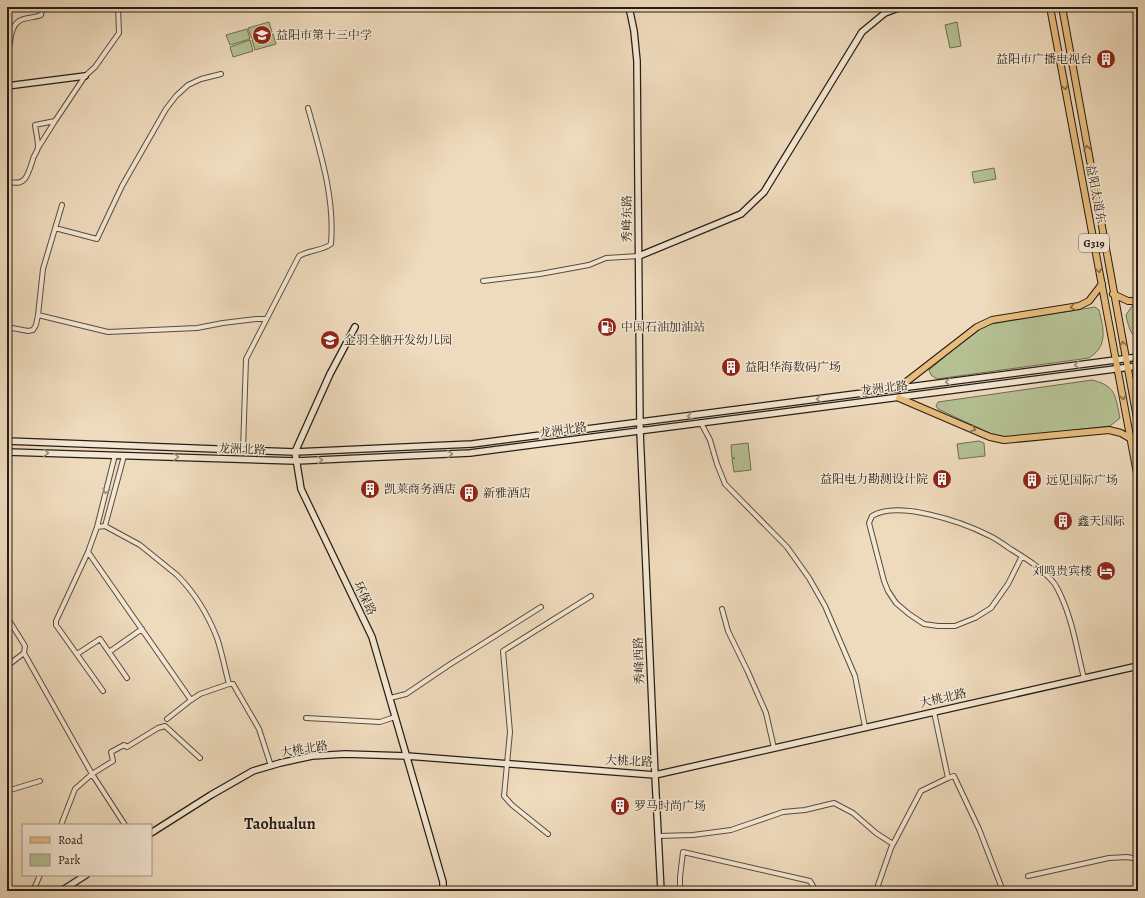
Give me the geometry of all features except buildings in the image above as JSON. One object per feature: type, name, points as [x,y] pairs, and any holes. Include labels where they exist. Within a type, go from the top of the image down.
[{"type":"main road","name":"益阳大道东","points":[[1050,7],[1138,479]]},
{"type":"main road","name":"G319","points":[[1062,7],[1113,294],[1138,424]]},
{"type":"main road","points":[[897,389],[977,327],[992,320],[1079,306],[1089,302],[1102,284]]},
{"type":"main road","points":[[1113,294],[1128,300],[1138,300]]},
{"type":"main road","points":[[899,398],[990,437],[1004,440],[1109,430],[1121,433],[1131,439]]},
{"type":"street","points":[[7,52],[9,49],[12,29],[18,22],[28,18],[36,18],[41,15],[43,7]]},
{"type":"street","points":[[7,181],[14,184],[23,182],[27,176],[38,148],[55,121],[86,76],[95,67],[120,33],[118,7]]},
{"type":"street","name":"秀峰东路","points":[[629,7],[634,31],[637,61],[640,431]]},
{"type":"street","points":[[483,281],[540,274],[589,265],[606,258],[639,256],[741,214],[764,192],[862,32],[885,13],[901,7]]},
{"type":"street","points":[[55,228],[97,239],[122,186],[166,109],[176,96],[188,85],[201,79],[221,74]]},
{"type":"street","points":[[7,86],[86,76]]},
{"type":"street","points":[[243,450],[246,359],[299,256],[304,252],[331,244],[332,231],[327,178],[308,108]]},
{"type":"street","points":[[38,148],[35,125],[55,121]]},
{"type":"street","points":[[7,327],[28,331],[33,330],[36,325],[43,269],[62,205]]},
{"type":"street","points":[[38,315],[108,332],[197,328],[223,323],[266,319]]},
{"type":"street","points":[[295,452],[330,374],[355,327]]},
{"type":"street","name":"龙洲北路","points":[[7,441],[295,452],[472,444],[1138,357]]},
{"type":"street","name":"龙洲北路","points":[[7,452],[296,461],[470,453],[1138,366]]},
{"type":"street","points":[[701,423],[710,440],[725,484],[787,547],[809,578],[825,606],[855,676],[865,727]]},
{"type":"street","name":"秀峰西路","points":[[640,431],[654,775],[661,891]]},
{"type":"street","name":"环保路","points":[[295,452],[302,489],[372,637],[443,882],[443,891]]},
{"type":"street","points":[[103,692],[56,625],[56,621],[88,552],[97,527],[115,456]]},
{"type":"street","points":[[105,526],[124,456]]},
{"type":"street","points":[[1022,556],[1008,584],[992,608],[975,618],[955,626],[924,624],[896,603],[888,592],[869,523],[872,516],[878,512],[893,511],[913,511],[946,518],[989,535],[1022,556],[1036,565],[1055,583],[1068,610],[1084,678]]},
{"type":"street","points":[[97,527],[105,526],[140,545],[177,575],[197,599],[209,620],[217,639],[229,684]]},
{"type":"street","points":[[88,552],[191,700]]},
{"type":"street","points":[[548,834],[512,805],[504,796],[510,732],[503,651],[590,596]]},
{"type":"street","points":[[390,698],[406,694],[449,665],[541,608]]},
{"type":"street","points":[[722,609],[728,631],[766,713],[774,748]]},
{"type":"street","points":[[7,617],[25,646],[24,653],[92,774],[124,824]]},
{"type":"street","points":[[109,652],[142,629]]},
{"type":"street","points":[[77,654],[100,639],[127,678]]},
{"type":"street","points":[[7,666],[24,653]]},
{"type":"street","name":"大桃北路","points":[[152,833],[211,795],[253,771],[312,756],[345,754],[407,756],[654,775],[1138,666]]},
{"type":"street","points":[[167,718],[200,694],[233,684],[259,729],[271,766]]},
{"type":"street","points":[[934,712],[948,778]]},
{"type":"street","points":[[306,718],[380,722],[396,717]]},
{"type":"street","points":[[60,824],[75,789],[92,774],[113,760],[111,752],[124,745],[127,747],[158,728],[166,726],[200,758]]},
{"type":"street","points":[[876,891],[893,844],[921,791],[954,776],[979,829],[1003,891]]},
{"type":"street","points":[[7,791],[40,781]]},
{"type":"street","points":[[658,836],[731,830],[783,812],[805,810],[834,803],[854,813],[876,833],[893,844]]},
{"type":"street","points":[[680,891],[683,852],[810,881],[816,891]]},
{"type":"street","points":[[1028,876],[1109,858],[1127,857],[1138,859]]},
{"type":"street","points":[[34,891],[40,876]]},
{"type":"street","points":[[61,891],[84,876]]},
{"type":"green space","points":[[269,22],[272,32],[252,39],[248,28]]},
{"type":"green space","points":[[957,22],[961,46],[950,48],[945,25]]},
{"type":"green space","points":[[247,29],[250,39],[230,45],[226,35]]},
{"type":"green space","points":[[273,34],[276,44],[255,50],[252,40]]},
{"type":"green space","points":[[250,40],[253,51],[233,57],[230,47]]},
{"type":"green space","points":[[994,168],[996,179],[974,183],[972,172]]},
{"type":"green space","points":[[1132,306],[1138,306],[1138,340],[1131,332],[1126,315]]},
{"type":"green space","points":[[1095,307],[1099,310],[1103,335],[1101,345],[1098,350],[1089,358],[937,379],[931,375],[929,370],[979,328],[991,324]]},
{"type":"green space","points":[[1092,380],[1106,385],[1115,397],[1120,418],[1110,426],[1003,438],[938,409],[936,406],[938,402]]},
{"type":"green space","points":[[979,441],[984,443],[985,456],[959,459],[957,444]]},
{"type":"green space","points":[[748,443],[751,470],[734,472],[732,459],[735,458],[732,458],[731,445]]},
{"type":"place","name":"益阳市第十三中学","points":[[262,35]]},
{"type":"place","name":"益阳市广播电视台","points":[[1106,59]]},
{"type":"place","name":"中国石油加油站","points":[[607,327]]},
{"type":"place","name":"金羽全脑开发幼儿园","points":[[330,340]]},
{"type":"place","name":"益阳华海数码广场","points":[[731,367]]},
{"type":"place","name":"益阳电力勘测设计院","points":[[942,479]]},
{"type":"place","name":"远见国际广场","points":[[1032,480]]},
{"type":"place","name":"凯莱商务酒店","points":[[370,489]]},
{"type":"place","name":"新雅酒店","points":[[469,493]]},
{"type":"place","name":"鑫天国际","points":[[1063,521]]},
{"type":"place","name":"刘鸣贵宾楼","points":[[1106,571]]},
{"type":"place","name":"罗马时尚广场","points":[[620,806]]},
{"type":"district","name":"Taohualun","points":[[280,824]]}]
